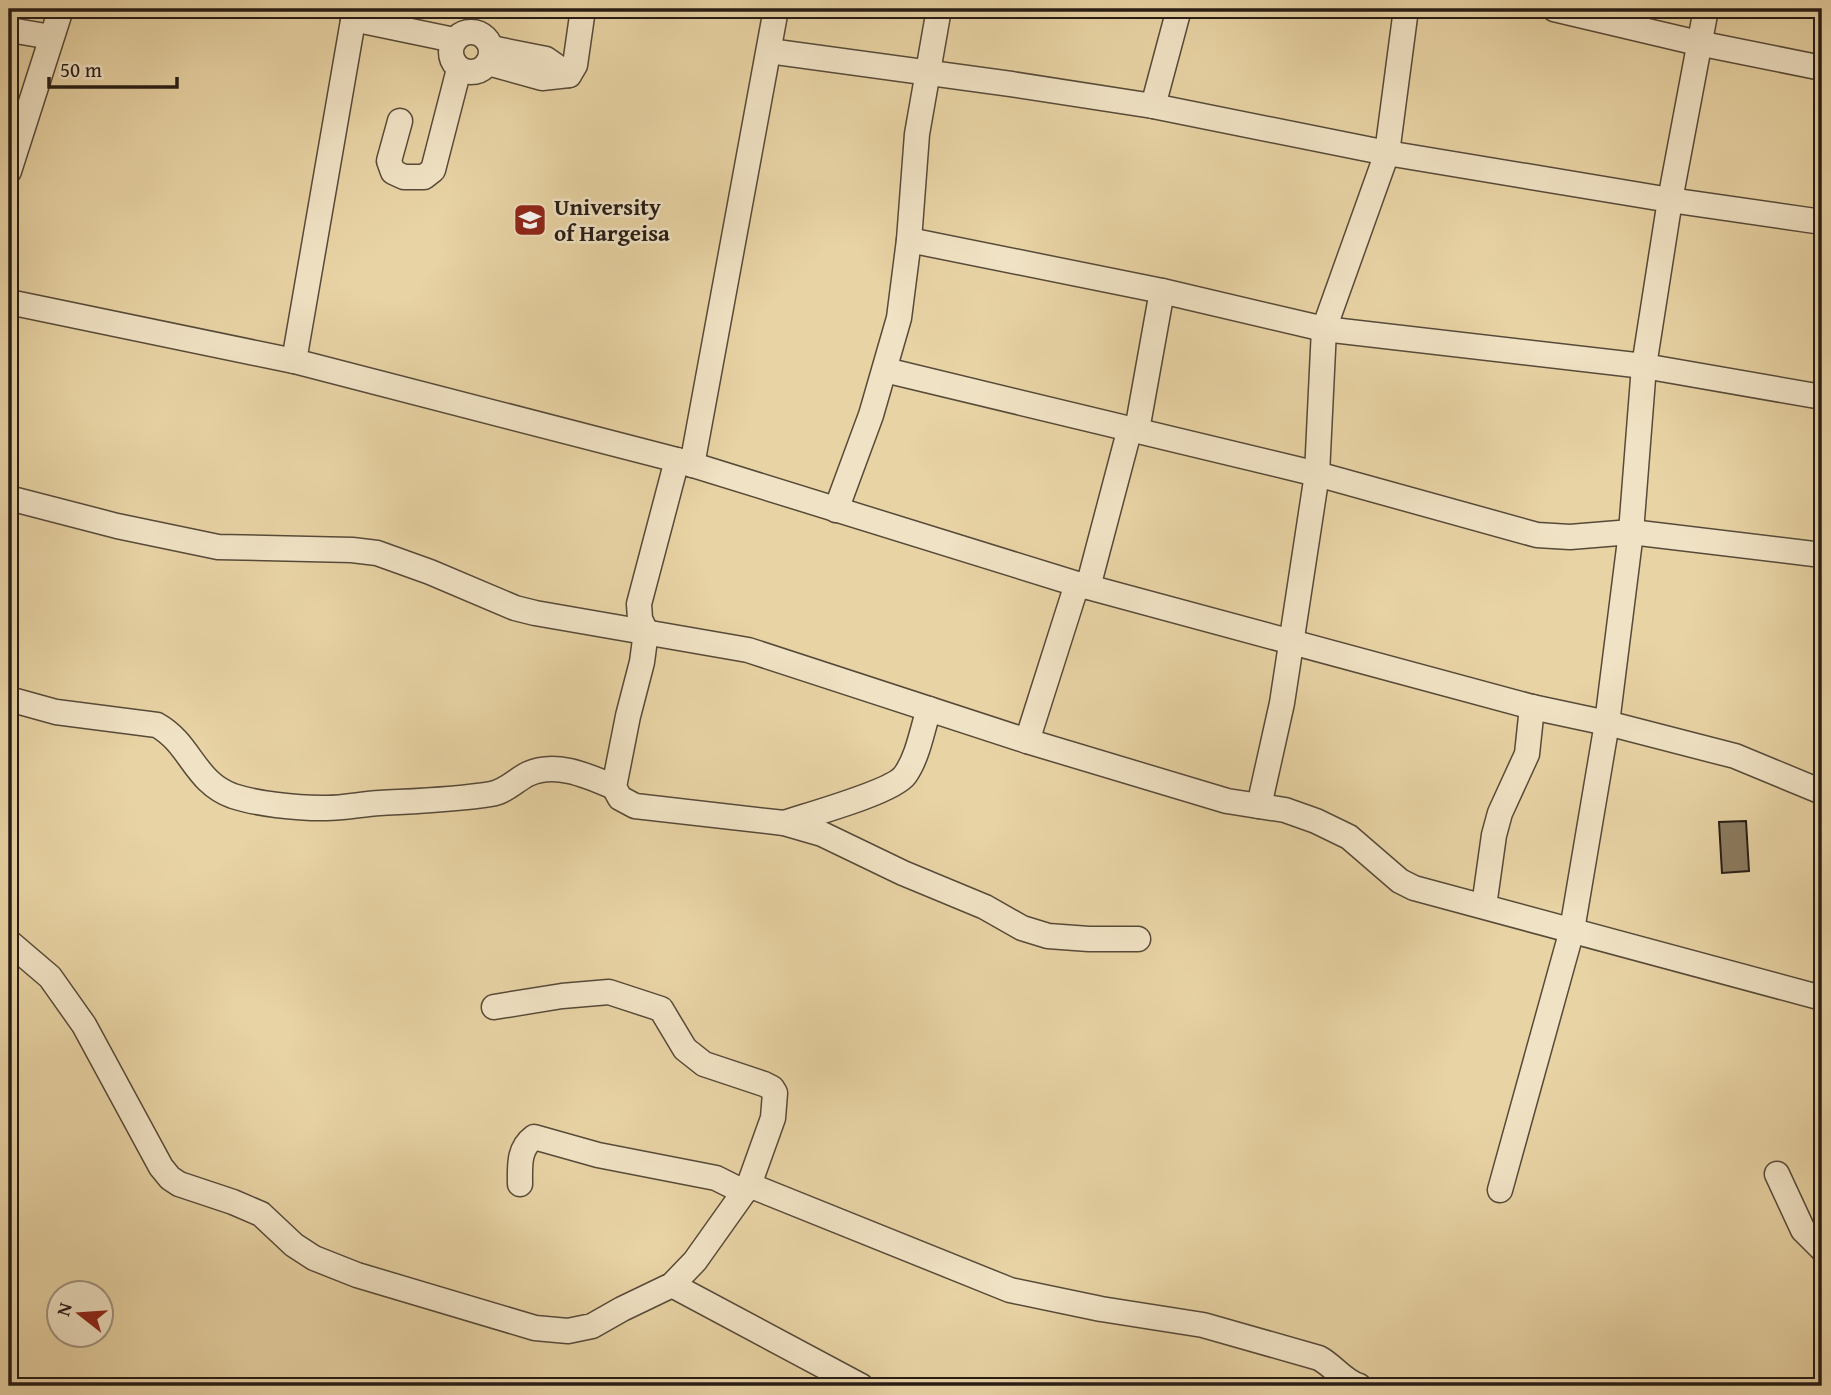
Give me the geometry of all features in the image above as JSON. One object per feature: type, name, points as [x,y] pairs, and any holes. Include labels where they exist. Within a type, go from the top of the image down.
[{"type":"street","points":[[9,171],[61,9]]},
{"type":"street","points":[[294,362],[353,20],[455,55],[475,72],[490,56],[546,59],[569,75],[576,60],[583,9]]},
{"type":"street","points":[[614,787],[642,662],[646,632],[640,619],[639,604],[684,463],[776,9]]},
{"type":"street","points":[[836,510],[871,415],[899,318],[909,240],[917,134],[939,9]]},
{"type":"street","points":[[1153,106],[1180,9]]},
{"type":"street","points":[[1259,806],[1293,643],[1317,474],[1324,329],[1387,153],[1406,9]]},
{"type":"street","points":[[1554,9],[1698,43],[1822,68]]},
{"type":"street","points":[[1500,1190],[1572,930],[1607,723],[1631,532],[1644,366],[1670,200],[1706,9]]},
{"type":"street","points":[[9,33],[16,31],[51,37]]},
{"type":"street","points":[[400,121],[388,161],[393,172],[404,177],[424,177],[433,170],[460,34],[475,31],[488,40],[490,56]]},
{"type":"street","points":[[769,51],[1153,106],[1387,153],[1822,222]]},
{"type":"street","points":[[909,240],[1162,291],[1324,329],[1644,366],[1822,397]]},
{"type":"street","points":[[1027,741],[1083,586],[1134,429],[1162,291]]},
{"type":"street","points":[[9,302],[294,362],[684,463],[1083,586],[1532,707],[1735,756],[1822,792]]},
{"type":"street","points":[[885,370],[1317,474],[1537,535],[1570,537],[1631,532],[1822,555]]},
{"type":"street","points":[[9,498],[117,526],[218,547],[377,553],[515,608],[748,650],[1027,741],[1227,801],[1285,810],[1317,821],[1349,837],[1400,881],[1414,888],[1822,998]]},
{"type":"street","points":[[9,699],[56,712],[157,725],[180,743],[204,779],[232,795],[273,804],[323,808],[460,799],[496,793],[530,773],[551,768],[587,775],[614,787],[620,798],[635,806],[784,823],[822,834],[903,873],[985,907],[1022,928],[1048,936],[1138,939]]},
{"type":"street","points":[[1484,906],[1494,835],[1500,813],[1527,754],[1532,707]]},
{"type":"street","points":[[784,823],[883,790],[899,781],[913,760],[929,709]]},
{"type":"street","points":[[9,942],[50,977],[84,1025],[161,1167],[179,1184],[261,1214],[294,1245],[314,1258],[357,1275],[535,1328],[568,1331],[592,1326],[622,1308],[672,1285],[695,1261],[746,1188],[773,1118],[775,1093],[764,1084],[704,1064],[685,1049],[661,1009],[609,992],[562,996],[494,1007]]},
{"type":"street","points":[[520,1184],[520,1159],[525,1144],[534,1137],[598,1155],[716,1178],[1010,1290],[1203,1325],[1319,1358],[1330,1363],[1348,1384]]},
{"type":"street","points":[[1777,1174],[1802,1230],[1822,1249]]},
{"type":"street","points":[[672,1285],[861,1386]]},
{"type":"building","points":[[1746,821],[1749,871],[1722,873],[1719,822]]},
{"type":"place","name":"University of Hargeisa","points":[[530,220]]}]
